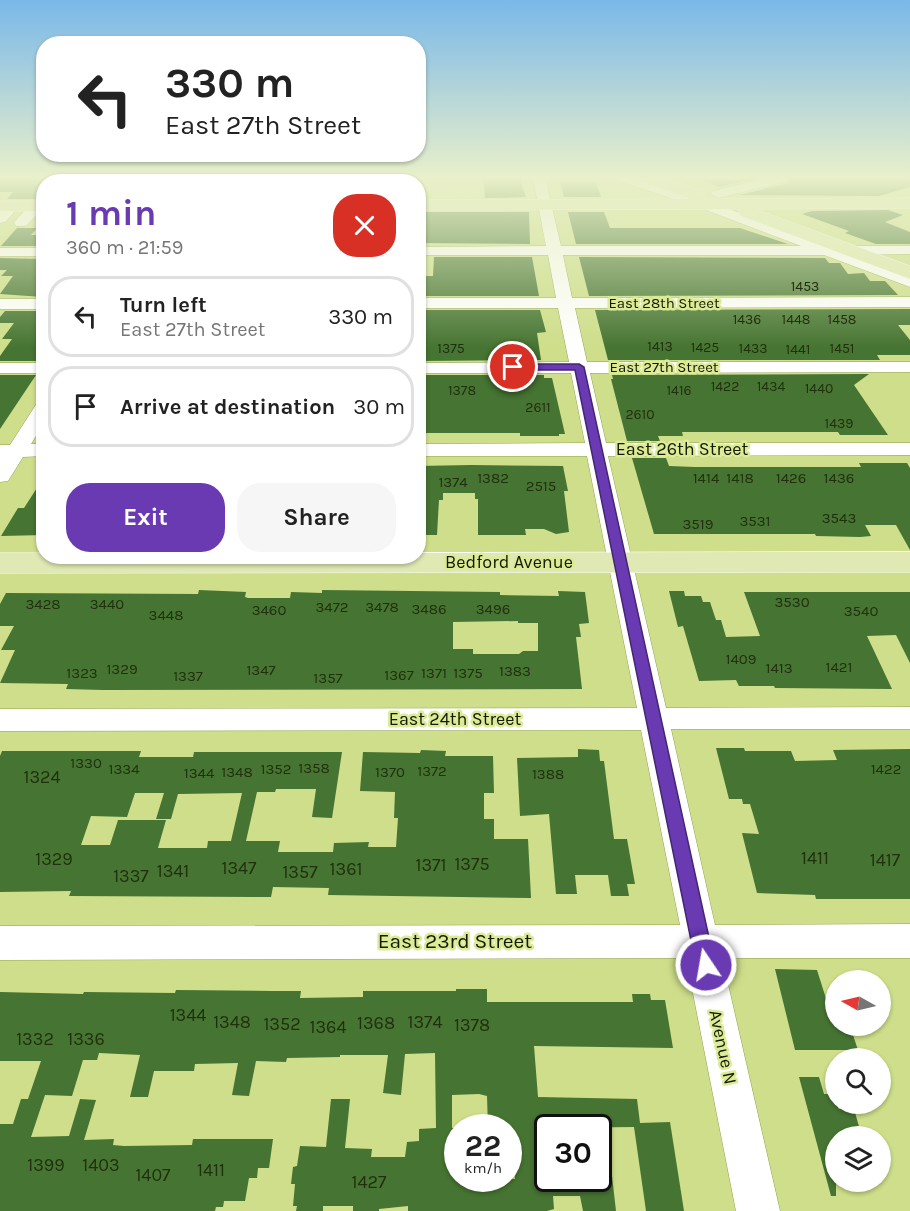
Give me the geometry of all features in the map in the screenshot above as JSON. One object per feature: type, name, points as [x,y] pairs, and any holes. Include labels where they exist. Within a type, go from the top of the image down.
[{"type":"main road","points":[[808,235],[910,273]]},
{"type":"main road","name":"Bedford Avenue","points":[[426,562],[910,562]]},
{"type":"main road","name":"Bedford Avenue","points":[[0,563],[36,563]]},
{"type":"street","name":"Avenue N","points":[[551,235],[758,1211]]},
{"type":"street","points":[[792,235],[910,282]]},
{"type":"street","points":[[832,235],[910,264]]},
{"type":"street","points":[[426,251],[910,250]]},
{"type":"street","points":[[0,252],[36,252]]},
{"type":"street","name":"East 28th Street","points":[[426,303],[910,302]]},
{"type":"street","points":[[0,304],[36,304]]},
{"type":"street","name":"East 27th Street","points":[[426,368],[910,367]]},
{"type":"street","points":[[0,368],[36,368]]},
{"type":"street","points":[[0,476],[8,451],[36,417]]},
{"type":"street","name":"East 26th Street","points":[[426,450],[910,449]]},
{"type":"street","points":[[8,451],[36,450]]},
{"type":"street","name":"East 24th Street","points":[[0,720],[910,717]]},
{"type":"street","name":"East 23rd Street","points":[[0,943],[910,941]]},
{"type":"building","points":[[11,235],[36,235],[36,246],[1,246]]},
{"type":"building","points":[[426,235],[530,235],[530,244],[426,243]]},
{"type":"building","points":[[574,235],[760,235],[788,244],[576,244]]},
{"type":"building","points":[[849,235],[910,235],[910,244],[876,244]]},
{"type":"building","points":[[434,257],[532,257],[539,296],[426,296],[426,276],[433,276]]},
{"type":"building","points":[[579,257],[825,258],[829,263],[840,263],[848,274],[864,273],[870,281],[885,281],[898,295],[589,296]]},
{"type":"building","points":[[0,258],[36,259],[36,297],[0,294],[13,276],[1,276],[7,270],[0,270]]},
{"type":"building","points":[[910,309],[910,325],[898,325],[910,340],[910,355],[877,355],[880,360],[608,360],[595,310]]},
{"type":"building","points":[[426,310],[540,310],[546,332],[537,333],[541,360],[426,361]]},
{"type":"building","points":[[5,311],[36,311],[36,361],[0,361],[0,356],[12,339],[2,339],[14,323],[0,323],[0,317]]},
{"type":"building","points":[[869,374],[854,385],[888,435],[840,435],[838,432],[682,432],[683,436],[658,436],[660,441],[627,441],[611,379],[613,379],[612,375]]},
{"type":"building","points":[[0,375],[36,375],[0,429]]},
{"type":"building","points":[[426,375],[544,375],[544,378],[552,378],[565,434],[520,436],[520,433],[426,433]]},
{"type":"building","points":[[632,458],[666,458],[669,466],[695,467],[861,467],[859,463],[907,463],[910,468],[910,550],[896,525],[865,525],[871,536],[860,537],[816,536],[815,534],[654,534]]},
{"type":"building","points":[[426,466],[563,466],[568,491],[564,491],[569,532],[556,534],[544,529],[525,529],[526,535],[478,535],[478,499],[475,499],[475,493],[443,493],[443,500],[439,500],[437,535],[426,535]]},
{"type":"building","points":[[36,489],[36,535],[1,536],[18,508],[24,508]]},
{"type":"building","points":[[199,590],[246,592],[245,597],[248,598],[290,598],[291,592],[322,593],[322,590],[500,592],[500,595],[559,596],[558,591],[585,592],[589,623],[579,624],[581,637],[576,637],[582,689],[103,690],[66,689],[68,684],[0,683],[15,650],[1,650],[14,626],[0,626],[0,604],[6,593],[198,594]],"holes":[[[518,621],[518,623],[538,623],[538,651],[523,651],[519,654],[473,654],[473,649],[453,649],[453,622]]]},
{"type":"building","points":[[669,591],[684,591],[685,596],[701,596],[703,602],[710,602],[716,620],[721,620],[726,637],[760,636],[744,592],[910,592],[910,663],[896,635],[867,636],[892,689],[775,688],[774,686],[739,686],[736,680],[699,681],[683,626],[678,627]]},
{"type":"building","points":[[716,748],[744,748],[745,751],[791,751],[795,761],[837,760],[833,750],[910,749],[910,899],[816,899],[815,895],[757,893],[742,833],[759,834],[750,804],[743,804],[742,799],[729,799]]},
{"type":"building","points":[[578,749],[599,750],[600,761],[604,761],[614,839],[627,839],[635,884],[627,884],[629,896],[611,896],[608,875],[575,875],[577,894],[556,894],[549,814],[520,816],[517,758],[578,757]]},
{"type":"building","points":[[421,750],[446,751],[445,756],[493,756],[494,793],[484,793],[484,819],[494,819],[494,839],[528,839],[531,898],[328,895],[329,888],[273,887],[271,897],[69,896],[71,891],[0,892],[0,756],[2,751],[141,751],[139,757],[193,757],[194,752],[342,752],[332,818],[312,817],[316,789],[276,789],[275,792],[257,792],[246,841],[280,841],[278,852],[333,852],[334,843],[369,842],[368,847],[396,847],[398,818],[394,818],[395,792],[360,791],[363,752],[420,753]],"holes":[[[135,793],[164,793],[156,819],[171,819],[178,794],[242,793],[231,841],[208,841],[207,848],[158,848],[166,820],[118,820],[110,845],[81,845],[91,816],[127,817]]]},
{"type":"building","points":[[775,969],[817,970],[825,995],[825,1036],[853,1036],[857,1048],[795,1050]]},
{"type":"building","points":[[487,989],[487,1002],[633,1002],[632,994],[650,994],[651,1000],[665,1000],[673,1048],[534,1046],[538,1097],[637,1099],[640,1123],[670,1122],[684,1211],[646,1211],[634,1127],[612,1127],[612,1114],[534,1114],[534,1192],[612,1192],[612,1176],[616,1211],[583,1211],[580,1196],[553,1196],[554,1209],[547,1211],[408,1211],[408,1206],[379,1209],[379,1211],[353,1211],[353,1206],[323,1206],[323,1211],[296,1211],[297,1206],[293,1206],[295,1184],[291,1184],[293,1167],[297,1166],[300,1146],[326,1147],[331,1099],[350,1099],[345,1148],[372,1149],[371,1157],[405,1157],[407,1142],[419,1141],[419,1129],[436,1128],[435,1053],[405,1054],[401,1095],[383,1093],[388,1055],[340,1055],[340,1057],[287,1058],[286,1062],[256,1061],[249,1096],[232,1095],[238,1063],[195,1064],[194,1071],[154,1071],[148,1097],[130,1097],[140,1055],[99,1053],[97,1060],[83,1060],[72,1096],[45,1095],[31,1137],[69,1136],[80,1099],[96,1100],[84,1140],[114,1139],[113,1145],[124,1146],[192,1145],[193,1139],[273,1139],[269,1168],[258,1168],[257,1178],[249,1178],[245,1201],[224,1201],[223,1207],[216,1207],[215,1211],[0,1211],[0,1124],[13,1124],[21,1099],[28,1099],[41,1061],[0,1061],[0,992],[83,994],[84,992],[175,993],[176,990],[301,991],[300,998],[363,997],[363,991]]},
{"type":"building","points":[[799,1077],[819,1077],[825,1094],[825,1114],[855,1114],[859,1126],[825,1126],[825,1174]]},
{"type":"route","points":[[513,367],[579,367],[706,965]]}]
